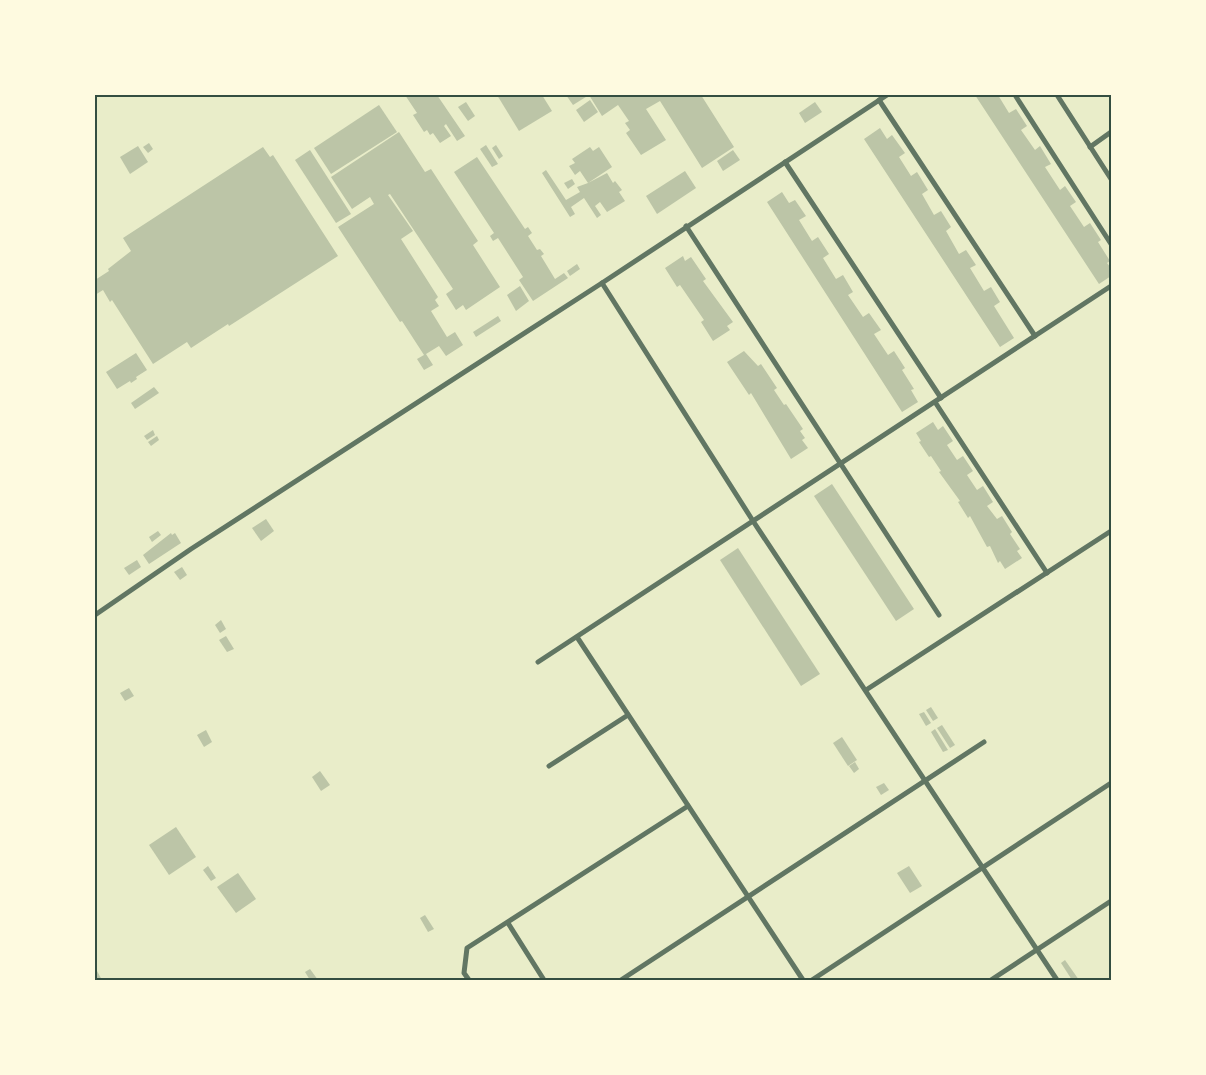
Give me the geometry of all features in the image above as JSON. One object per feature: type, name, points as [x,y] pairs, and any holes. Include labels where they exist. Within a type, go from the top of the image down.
[{"type":"street","points":[[95,614],[190,549],[602,283],[887,95]]},
{"type":"street","points":[[1015,95],[1111,244]]},
{"type":"street","points":[[1057,95],[1111,179]]},
{"type":"street","points":[[879,100],[1035,336]]},
{"type":"street","points":[[1090,147],[1111,132]]},
{"type":"street","points":[[785,162],[941,398]]},
{"type":"street","points":[[686,226],[939,615]]},
{"type":"street","points":[[602,283],[753,521],[1057,980]]},
{"type":"street","points":[[538,662],[1111,286]]},
{"type":"street","points":[[935,402],[1047,572]]},
{"type":"street","points":[[866,690],[1111,531]]},
{"type":"street","points":[[577,637],[803,980]]},
{"type":"street","points":[[549,766],[628,715]]},
{"type":"street","points":[[622,980],[984,742]]},
{"type":"street","points":[[812,980],[1111,783]]},
{"type":"street","points":[[469,980],[464,973],[467,948],[688,806]]},
{"type":"street","points":[[991,980],[1111,901]]},
{"type":"street","points":[[508,923],[544,980]]},
{"type":"building","points":[[405,95],[437,95],[465,136],[457,141],[446,124],[444,126],[451,136],[440,143],[433,133],[430,135],[427,130],[424,132],[413,115],[417,113]]},
{"type":"building","points":[[497,95],[542,95],[552,111],[519,131]]},
{"type":"building","points":[[566,95],[589,95],[573,105]]},
{"type":"building","points":[[589,95],[701,95],[734,147],[702,168],[660,101],[646,109],[666,140],[641,155],[626,133],[630,130],[625,123],[629,121],[618,105],[602,116]]},
{"type":"building","points":[[975,95],[998,95],[1009,113],[1016,109],[1027,126],[1021,130],[1035,150],[1040,146],[1051,164],[1045,167],[1060,190],[1065,186],[1076,202],[1070,206],[1084,227],[1090,223],[1101,240],[1098,242],[1110,261],[1107,263],[1111,268],[1111,276],[1099,284]]},
{"type":"building","points":[[590,100],[598,112],[584,122],[576,110]]},
{"type":"building","points":[[466,102],[475,116],[468,121],[458,107]]},
{"type":"building","points":[[815,102],[822,112],[805,123],[799,113]]},
{"type":"building","points":[[379,105],[397,132],[331,174],[314,148]]},
{"type":"building","points":[[880,128],[887,139],[892,135],[905,153],[899,157],[911,176],[917,172],[928,190],[922,194],[934,215],[941,211],[951,227],[946,231],[959,254],[966,250],[976,265],[970,268],[984,291],[991,287],[1000,302],[994,306],[1014,338],[1000,347],[864,139]]},
{"type":"building","points":[[399,132],[425,172],[431,169],[478,241],[473,245],[500,287],[466,310],[463,305],[456,310],[446,294],[453,289],[390,194],[388,195],[413,231],[401,239],[438,297],[435,300],[439,306],[431,311],[447,337],[455,332],[463,345],[446,356],[439,346],[426,354],[433,365],[424,370],[417,359],[424,355],[402,321],[400,322],[338,227],[374,204],[370,197],[352,209],[331,177]]},
{"type":"building","points":[[149,143],[153,149],[148,153],[143,147]]},
{"type":"building","points":[[486,145],[498,164],[492,167],[480,149]]},
{"type":"building","points":[[496,145],[503,156],[499,159],[492,148]]},
{"type":"building","points":[[138,146],[148,162],[130,174],[120,157]]},
{"type":"building","points":[[263,147],[270,157],[273,155],[338,256],[229,326],[228,324],[191,348],[187,342],[153,364],[112,300],[110,302],[103,290],[95,295],[95,280],[109,271],[108,269],[131,251],[123,238]]},
{"type":"building","points":[[590,147],[593,151],[599,147],[612,167],[588,183],[580,171],[575,175],[569,166],[575,163],[572,159]]},
{"type":"building","points":[[310,150],[351,214],[336,223],[295,160]]},
{"type":"building","points":[[733,150],[740,160],[723,171],[717,161]]},
{"type":"building","points":[[477,157],[525,229],[528,227],[532,233],[528,236],[537,250],[540,249],[544,254],[541,256],[555,279],[564,273],[568,278],[533,301],[519,280],[523,277],[498,238],[493,241],[490,236],[494,233],[454,172]]},
{"type":"building","points":[[546,170],[566,200],[580,192],[577,187],[607,173],[613,183],[615,181],[622,190],[619,192],[625,201],[607,212],[600,202],[595,206],[601,215],[597,218],[584,198],[571,207],[575,214],[570,217],[542,173]]},
{"type":"building","points":[[685,171],[696,188],[657,214],[646,196]]},
{"type":"building","points":[[572,179],[575,184],[568,189],[564,183]]},
{"type":"building","points":[[782,192],[789,203],[795,200],[806,216],[799,220],[812,241],[818,237],[829,254],[823,258],[836,279],[843,275],[853,292],[848,295],[863,317],[869,313],[881,330],[874,334],[888,355],[894,351],[905,368],[902,370],[914,389],[911,390],[918,402],[902,412],[767,202]]},
{"type":"building","points":[[683,256],[685,261],[691,257],[706,279],[703,281],[733,322],[727,326],[730,330],[713,341],[701,322],[704,320],[680,285],[677,287],[665,268]]},
{"type":"building","points":[[577,264],[580,269],[570,276],[567,271]]},
{"type":"building","points":[[520,286],[529,301],[516,311],[507,295]]},
{"type":"building","points":[[498,316],[501,321],[476,337],[473,332]]},
{"type":"building","points":[[744,351],[758,366],[761,364],[777,388],[774,390],[803,429],[800,431],[805,438],[802,440],[808,448],[791,459],[751,393],[749,395],[727,362]]},
{"type":"building","points":[[136,353],[147,370],[136,377],[137,379],[131,383],[130,381],[117,389],[106,372]]},
{"type":"building","points":[[154,387],[159,393],[135,409],[131,403]]},
{"type":"building","points":[[933,422],[938,430],[943,426],[953,441],[947,445],[957,460],[963,456],[973,471],[967,475],[977,490],[983,486],[993,502],[987,506],[997,519],[1002,516],[1012,532],[1010,534],[1020,549],[1017,551],[1022,558],[1005,569],[1000,561],[998,563],[990,546],[987,547],[970,516],[968,518],[958,502],[960,501],[939,472],[941,471],[919,442],[921,441],[916,433]]},
{"type":"building","points":[[153,430],[155,435],[147,440],[144,436]]},
{"type":"building","points":[[157,436],[159,440],[151,446],[148,442]]},
{"type":"building","points":[[832,484],[914,609],[896,621],[814,496]]},
{"type":"building","points":[[266,519],[274,531],[261,541],[252,528]]},
{"type":"building","points":[[158,531],[161,535],[152,542],[149,537]]},
{"type":"building","points":[[171,533],[172,535],[175,533],[181,543],[149,564],[143,555]]},
{"type":"building","points":[[738,548],[820,674],[801,686],[720,560]]},
{"type":"building","points":[[137,560],[141,567],[129,575],[124,568]]},
{"type":"building","points":[[182,567],[187,575],[180,580],[174,572]]},
{"type":"building","points":[[221,620],[226,629],[220,633],[215,625]]},
{"type":"building","points":[[226,636],[234,649],[227,652],[219,640]]},
{"type":"building","points":[[129,688],[134,696],[125,701],[120,693]]},
{"type":"building","points":[[931,707],[938,718],[933,721],[926,710]]},
{"type":"building","points":[[924,712],[931,723],[926,726],[919,714]]},
{"type":"building","points":[[942,725],[955,745],[950,748],[937,728]]},
{"type":"building","points":[[935,729],[948,750],[943,752],[931,732]]},
{"type":"building","points":[[206,730],[212,742],[204,747],[197,735]]},
{"type":"building","points":[[842,737],[857,760],[848,766],[833,743]]},
{"type":"building","points":[[855,762],[859,769],[854,773],[849,766]]},
{"type":"building","points":[[320,771],[330,785],[321,791],[312,777]]},
{"type":"building","points":[[884,783],[889,790],[881,795],[876,787]]},
{"type":"building","points":[[176,827],[196,857],[169,875],[149,845]]},
{"type":"building","points":[[208,866],[216,878],[211,881],[203,870]]},
{"type":"building","points":[[909,866],[922,886],[910,893],[897,873]]},
{"type":"building","points":[[238,873],[256,899],[236,913],[217,887]]},
{"type":"building","points":[[425,915],[434,929],[428,932],[420,918]]},
{"type":"building","points":[[1065,960],[1079,980],[1072,980],[1061,963]]},
{"type":"building","points":[[310,969],[318,980],[310,980],[305,972]]},
{"type":"building","points":[[97,971],[102,980],[95,980]]}]
